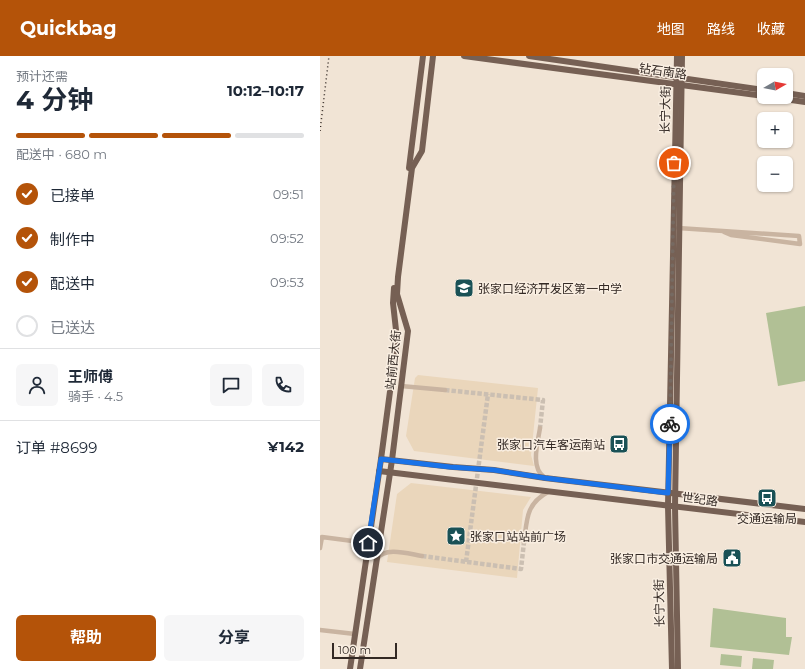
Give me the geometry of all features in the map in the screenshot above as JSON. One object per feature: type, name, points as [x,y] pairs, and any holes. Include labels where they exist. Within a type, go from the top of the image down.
[{"type":"main road","name":"站前西大街","points":[[360,669],[392,460],[408,331],[397,294],[397,277],[423,56]]},
{"type":"main road","name":"站前西大街","points":[[350,669],[381,459],[396,339],[393,298],[412,168],[422,151],[433,56]]},
{"type":"main road","name":"钻石南路","points":[[464,56],[757,89]]},
{"type":"main road","name":"钻石南路","points":[[529,56],[757,95]]},
{"type":"main road","name":"长宁大街","points":[[672,669],[671,506],[678,228],[679,81],[677,56]]},
{"type":"main road","name":"长宁大街","points":[[672,493],[679,81],[682,56]]},
{"type":"main road","points":[[793,94],[805,96]]},
{"type":"main road","points":[[793,100],[805,102]]},
{"type":"main road","name":"世纪路","points":[[381,459],[450,467],[494,470],[553,479],[805,509]]},
{"type":"main road","points":[[449,479],[450,467]]},
{"type":"main road","name":"世纪路","points":[[379,471],[805,522]]},
{"type":"main road","points":[[551,492],[553,479]]},
{"type":"main road","name":"长宁大街","points":[[671,506],[678,669]]},
{"type":"main road","points":[[360,596],[371,597]]},
{"type":"street","points":[[678,228],[695,228],[724,232],[732,231],[775,236],[799,236],[800,244],[731,235],[724,232]]},
{"type":"street","points":[[401,386],[445,390]]},
{"type":"street","points":[[540,428],[536,464],[540,474],[553,479]]},
{"type":"street","points":[[524,542],[528,515],[531,506],[535,500],[551,492]]},
{"type":"street","points":[[320,548],[322,538],[368,543]]},
{"type":"street","points":[[377,560],[380,554],[387,552],[422,556]]},
{"type":"street","points":[[320,630],[355,634]]},
{"type":"green space","points":[[805,306],[805,381],[778,386],[766,313]]},
{"type":"green space","points":[[713,608],[786,618],[786,637],[792,637],[789,655],[710,647]]},
{"type":"green space","points":[[721,654],[742,656],[741,667],[720,665]]},
{"type":"green space","points":[[753,658],[774,660],[773,669],[752,669]]},
{"type":"shaded area","points":[[418,375],[538,388],[531,455],[534,466],[414,451],[406,436],[415,378]]},
{"type":"shaded area","name":"张家口站站前广场","points":[[411,483],[531,497],[523,510],[517,578],[387,562],[397,494]]},
{"type":"tunnel","points":[[445,390],[543,400],[540,428]]},
{"type":"tunnel","points":[[466,562],[488,394]]},
{"type":"tunnel","points":[[422,556],[521,569],[524,542]]},
{"type":"railway","points":[[320,131],[329,56]]},
{"type":"way so far","points":[[670,424],[674,163]]},
{"type":"place","name":"张家口经济开发区第一中学","points":[[464,288]]},
{"type":"place","name":"张家口汽车客运南站","points":[[619,444]]},
{"type":"place","name":"交通运输局","points":[[767,498]]},
{"type":"place","name":"张家口站站前广场","points":[[456,536]]},
{"type":"place","name":"张家口市交通运输局","points":[[732,558]]},
{"type":"route","points":[[368,543],[381,459],[450,467],[494,470],[556,480],[567,480],[668,493],[670,424]]}]
